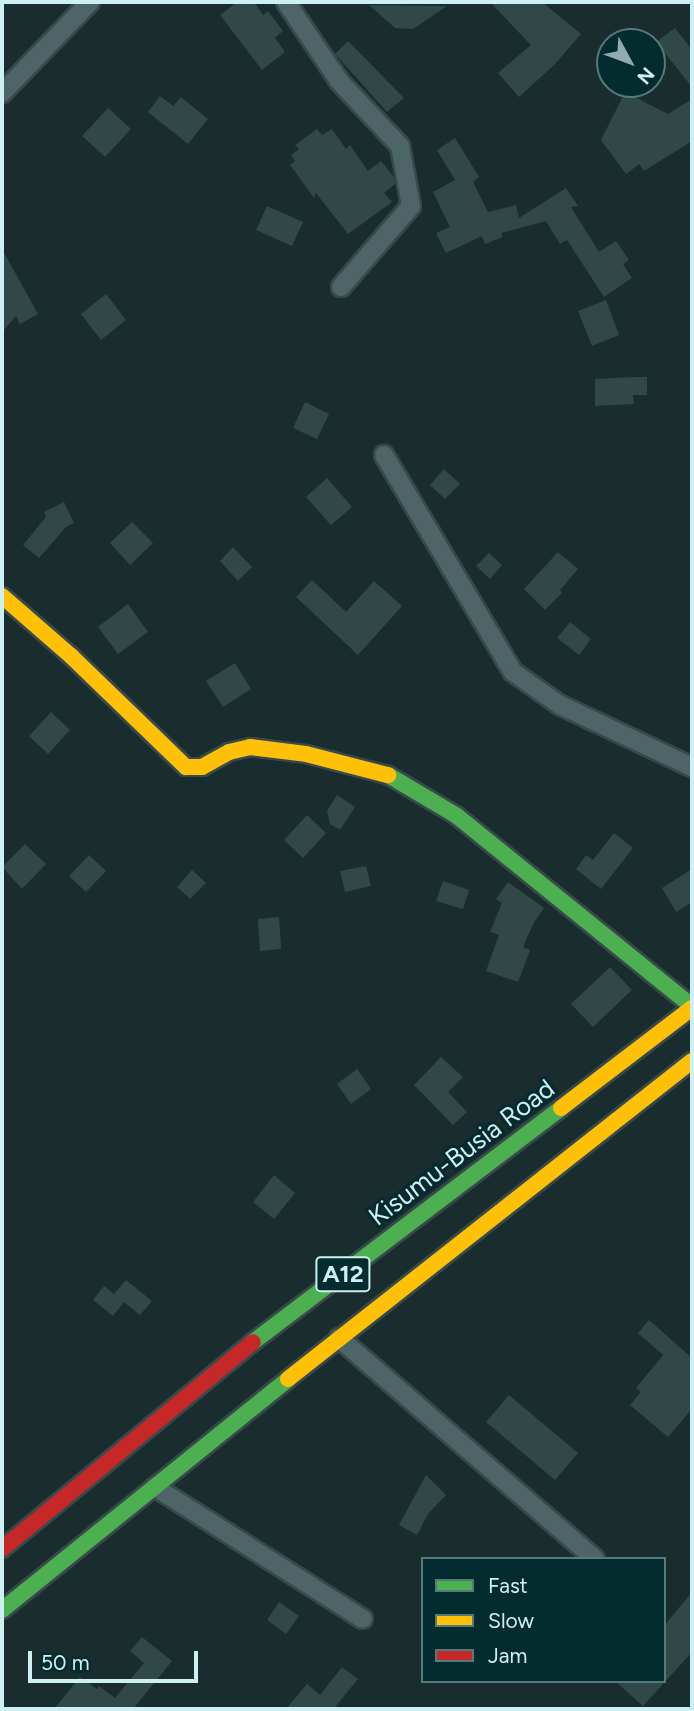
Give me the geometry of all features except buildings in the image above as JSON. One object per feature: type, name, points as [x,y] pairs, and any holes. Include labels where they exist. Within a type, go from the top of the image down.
[{"type":"main road","points":[[2,596],[71,656],[186,767],[202,767],[229,752],[250,747],[306,754],[393,776],[457,816],[692,1007]]},
{"type":"main road","name":"Kisumu-Busia Road","points":[[2,1549],[232,1358],[692,1007]]},
{"type":"main road","points":[[2,1610],[339,1338],[692,1061]]},
{"type":"street","points":[[2,93],[90,2]]},
{"type":"street","points":[[286,2],[339,81],[400,146],[411,206],[341,287]]},
{"type":"street","points":[[384,455],[513,672],[560,705],[692,767]]},
{"type":"street","points":[[339,1338],[593,1557]]},
{"type":"street","points":[[155,1487],[363,1619]]},
{"type":"traffic: fast","points":[[388,775],[457,816],[692,1006]]},
{"type":"traffic: fast","points":[[253,1342],[561,1108]]},
{"type":"traffic: fast","points":[[2,1610],[288,1379]]},
{"type":"traffic: slow","points":[[2,596],[71,656],[186,767],[202,767],[229,752],[250,747],[306,754],[388,775]]},
{"type":"traffic: slow","points":[[561,1108],[692,1008]]},
{"type":"traffic: slow","points":[[288,1379],[692,1061]]},
{"type":"traffic: jam","points":[[2,1549],[253,1342]]}]
